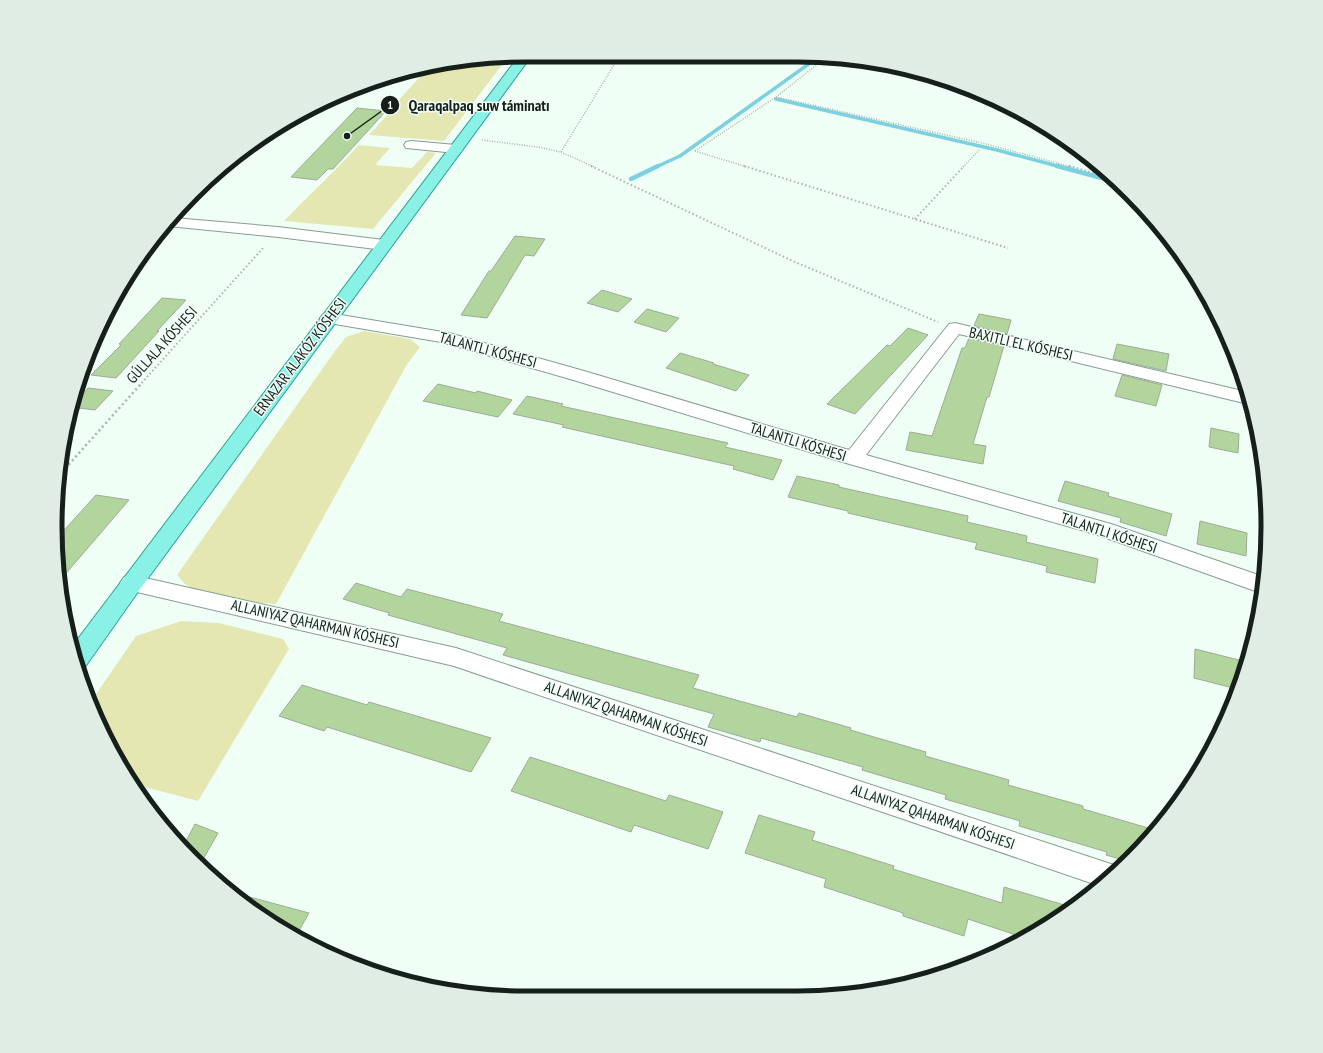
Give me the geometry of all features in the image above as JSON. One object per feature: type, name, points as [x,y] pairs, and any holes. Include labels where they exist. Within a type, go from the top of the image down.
[{"type":"main road","name":"ERNAZAR ALAKÓZ KÓSHESI","points":[[80,654],[521,62]]},
{"type":"street","points":[[412,145],[460,144]]},
{"type":"street","points":[[175,222],[278,232],[384,245]]},
{"type":"street","points":[[329,318],[443,337],[577,375],[853,458],[1103,529],[1257,583]]},
{"type":"street","points":[[853,458],[955,328],[1242,397]]},
{"type":"street","name":"ALLANIYAZ QAHARMAN KÓSHESI","points":[[132,583],[456,656],[1104,875]]},
{"type":"path","points":[[561,152],[616,62]]},
{"type":"path","points":[[819,63],[776,97],[695,152],[1008,248]]},
{"type":"path","points":[[776,97],[986,144],[1100,174]]},
{"type":"path","points":[[460,144],[538,147],[561,152],[865,292],[955,328]]},
{"type":"path","points":[[915,219],[980,150]]},
{"type":"path","name":"GÚLLALA KÓSHESI","points":[[66,468],[278,232]]},
{"type":"green space","points":[[504,63],[444,141],[369,135],[397,104],[395,104],[422,74],[466,66]]},
{"type":"green space","points":[[359,145],[390,148],[375,165],[412,168],[427,152],[436,153],[373,229],[284,221],[341,164]]},
{"type":"green space","points":[[364,331],[410,339],[420,347],[406,366],[276,604],[246,602],[196,591],[185,584],[177,575],[335,351],[346,337]]},
{"type":"green space","points":[[181,621],[219,623],[283,639],[289,649],[198,801],[141,786],[124,759],[97,704],[94,697],[136,636]]},
{"type":"building","points":[[357,108],[386,111],[333,169],[328,169],[317,180],[291,177]]},
{"type":"building","points":[[515,236],[545,239],[534,256],[525,255],[487,318],[461,315],[489,271],[491,271]]},
{"type":"building","points":[[602,290],[632,299],[618,312],[587,303]]},
{"type":"building","points":[[162,298],[186,300],[116,378],[91,375],[121,345],[119,344]]},
{"type":"building","points":[[647,309],[679,318],[666,332],[634,322]]},
{"type":"building","points":[[979,314],[1011,320],[1007,334],[974,326]]},
{"type":"building","points":[[908,328],[928,335],[855,414],[827,404],[887,345],[890,346]]},
{"type":"building","points":[[969,338],[1004,346],[973,444],[986,446],[983,464],[906,450],[910,432],[932,436],[962,348],[965,348]]},
{"type":"building","points":[[1117,344],[1169,354],[1166,371],[1113,359]]},
{"type":"building","points":[[680,353],[749,375],[736,391],[666,368]]},
{"type":"building","points":[[1122,375],[1162,385],[1156,406],[1115,396]]},
{"type":"building","points":[[438,384],[476,393],[477,391],[512,400],[498,417],[423,401]]},
{"type":"building","points":[[88,388],[113,391],[95,410],[78,408],[81,396]]},
{"type":"building","points":[[527,396],[563,404],[561,406],[728,443],[725,447],[782,460],[773,480],[733,469],[734,466],[562,427],[564,425],[513,414]]},
{"type":"building","points":[[1211,428],[1239,434],[1238,453],[1209,447]]},
{"type":"building","points":[[797,476],[968,516],[967,522],[1027,536],[1026,542],[1098,559],[1095,583],[1046,572],[1047,566],[975,549],[977,543],[848,513],[848,511],[788,497]]},
{"type":"building","points":[[1065,481],[1109,493],[1108,496],[1172,514],[1166,536],[1120,522],[1121,518],[1058,501]]},
{"type":"building","points":[[96,495],[129,500],[65,575],[62,532]]},
{"type":"building","points":[[1200,521],[1247,533],[1246,556],[1197,544]]},
{"type":"building","points":[[356,583],[401,597],[407,589],[503,614],[499,621],[699,675],[693,688],[797,717],[799,713],[851,728],[850,730],[926,752],[925,756],[1009,780],[1008,785],[1083,806],[1083,809],[1150,828],[1121,859],[1106,855],[1107,852],[1019,826],[1020,821],[945,799],[946,795],[862,770],[863,767],[761,738],[760,742],[708,727],[714,714],[503,655],[507,648],[388,615],[389,613],[343,599]]},
{"type":"building","points":[[1195,649],[1241,660],[1232,688],[1194,678]]},
{"type":"building","points":[[302,685],[367,705],[369,702],[491,738],[471,772],[327,727],[324,731],[279,716]]},
{"type":"building","points":[[530,757],[666,801],[669,795],[723,812],[708,849],[634,825],[631,832],[511,791]]},
{"type":"building","points":[[759,815],[815,832],[812,840],[894,866],[893,869],[1002,903],[1004,887],[1065,905],[1017,935],[968,919],[964,936],[903,916],[903,913],[824,887],[826,879],[745,853]]},
{"type":"building","points":[[195,824],[218,833],[203,860],[186,842]]},
{"type":"building","points":[[245,896],[309,913],[299,931],[268,913]]},
{"type":"waterway","points":[[656,167],[680,156],[811,62]]},
{"type":"waterway","points":[[776,99],[997,150],[1061,167]]},
{"type":"waterway","points":[[631,179],[658,166]]},
{"type":"waterway","points":[[1057,166],[1105,179]]},
{"type":"place","name":"Qaraqalpaq suw táminatı","points":[[347,136]]}]
